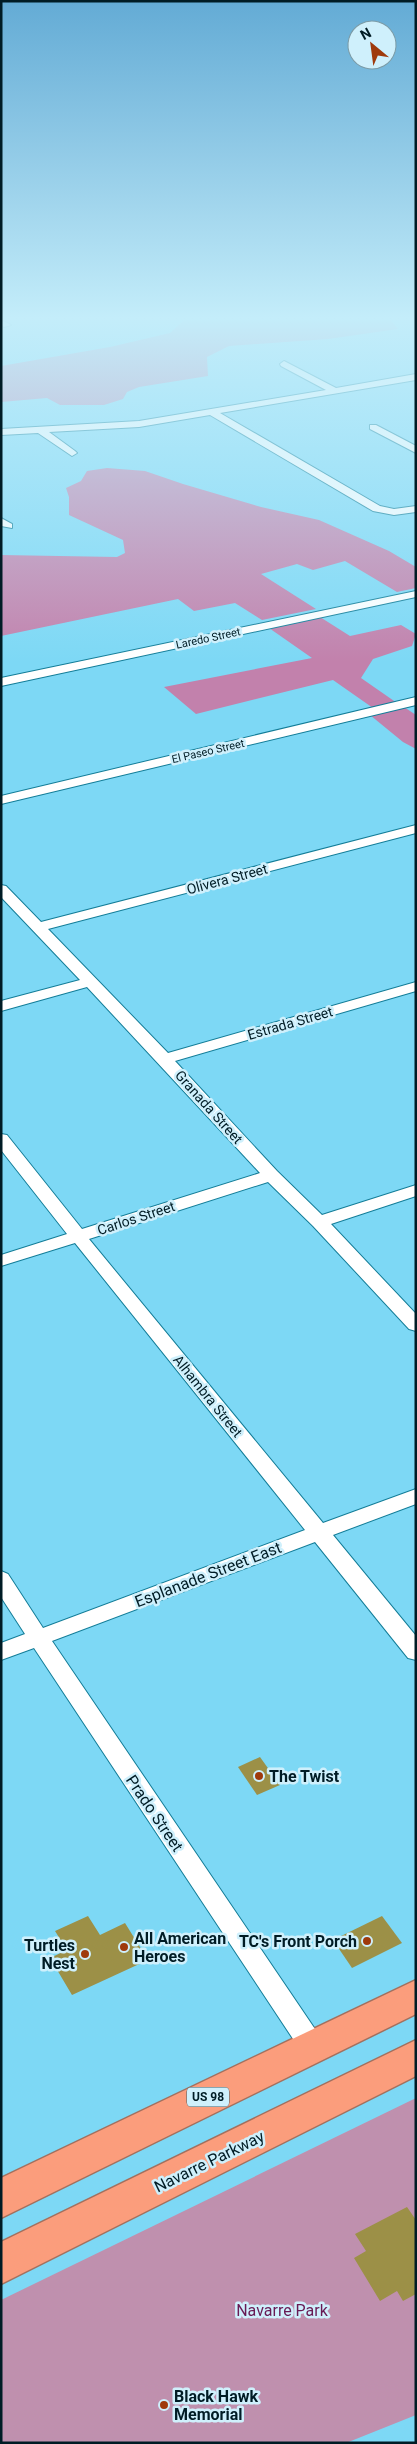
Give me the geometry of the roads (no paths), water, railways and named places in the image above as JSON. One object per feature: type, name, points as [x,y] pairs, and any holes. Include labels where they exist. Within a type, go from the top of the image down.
[{"type":"highway","name":"US 98","points":[[1,2200],[416,1996]]},
{"type":"highway","name":"Navarre Parkway","points":[[1,2264],[416,2057]]},
{"type":"street","points":[[46,434],[72,453]]},
{"type":"street","points":[[249,434],[377,510],[394,512],[416,509]]},
{"type":"street","points":[[387,434],[416,450]]},
{"type":"street","name":"Laredo Street","points":[[1,682],[416,594]]},
{"type":"street","name":"El Paseo Street","points":[[1,800],[416,701]]},
{"type":"street","name":"Olivera Street","points":[[38,928],[416,829]]},
{"type":"street","name":"Granada Street","points":[[1,889],[165,1059],[271,1175],[319,1222],[416,1324]]},
{"type":"street","points":[[1,1006],[90,982]]},
{"type":"street","name":"Estrada Street","points":[[165,1059],[416,986]]},
{"type":"street","name":"Alhambra Street","points":[[1,1138],[78,1236],[416,1652]]},
{"type":"street","name":"Carlos Street","points":[[1,1261],[271,1175]]},
{"type":"street","points":[[319,1222],[416,1190]]},
{"type":"street","name":"Esplanade Street East","points":[[1,1652],[416,1496]]},
{"type":"street","name":"Prado Street","points":[[1,1579],[312,2046]]},
{"type":"place","name":"The Twist","points":[[259,1776]]},
{"type":"place","name":"TC's Front Porch","points":[[367,1941]]},
{"type":"place","name":"All American Heroes","points":[[124,1947]]},
{"type":"place","name":"Turtles Nest","points":[[85,1954]]},
{"type":"place","name":"Black Hawk Memorial","points":[[164,2405]]},
{"type":"park label","name":"Navarre Park","points":[[282,2310]]}]
